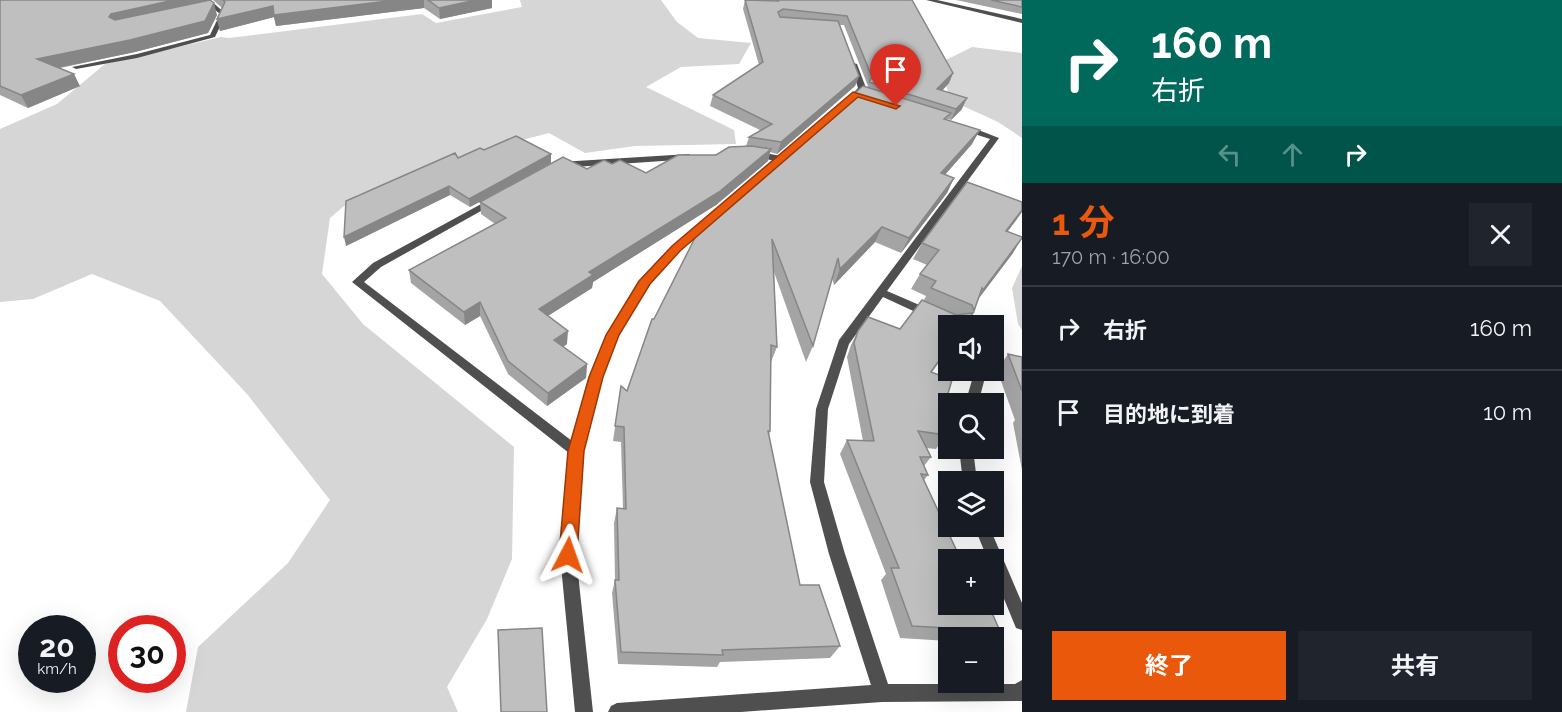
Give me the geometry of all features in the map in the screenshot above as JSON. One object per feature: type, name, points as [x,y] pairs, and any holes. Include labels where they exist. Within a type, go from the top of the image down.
[{"type":"street","points":[[76,67],[137,56],[213,36],[223,14],[206,0]]},
{"type":"street","points":[[929,0],[1022,21]]},
{"type":"street","points":[[205,10],[216,7]]},
{"type":"street","points":[[840,108],[862,96],[862,88],[848,48]]},
{"type":"street","points":[[882,693],[837,554],[817,482],[822,409],[843,343],[995,138],[952,124]]},
{"type":"street","points":[[737,154],[749,153],[781,159]]},
{"type":"street","points":[[550,170],[560,165],[702,156]]},
{"type":"street","points":[[509,192],[376,265],[357,282],[576,451]]},
{"type":"street","points":[[584,712],[568,555],[576,451],[596,377],[613,335],[646,281],[676,248],[720,211]]},
{"type":"street","points":[[880,292],[938,318]]},
{"type":"street","points":[[986,537],[1022,622]]},
{"type":"street","points":[[617,712],[882,693],[1021,693]]},
{"type":"shaded area","points":[[520,0],[661,0],[677,22],[698,38],[751,43],[739,64],[681,67],[646,87],[734,130],[736,144],[635,146],[585,153],[549,133],[477,152],[357,195],[330,218],[322,274],[363,324],[514,447],[512,559],[487,619],[447,687],[458,712],[186,712],[198,647],[288,563],[330,500],[247,394],[160,301],[92,274],[33,299],[0,302],[0,129],[57,104],[105,64],[221,37],[229,38],[422,14],[436,23],[522,7]]},
{"type":"shaded area","points":[[972,47],[1022,53],[1022,138],[998,122],[950,100],[940,63]]},
{"type":"shaded area","points":[[1022,266],[1022,330],[1018,324],[1012,288]]},
{"type":"building","points":[[0,0],[174,0],[111,14],[109,17],[115,20],[210,0],[214,3],[205,21],[130,40],[37,59],[74,74],[21,95],[0,86]]},
{"type":"building","points":[[223,0],[396,0],[274,15],[273,6],[217,19],[225,2]]},
{"type":"building","points":[[428,0],[476,0],[439,8]]},
{"type":"building","points":[[745,0],[912,0],[953,73],[937,89],[967,98],[956,109],[869,82],[872,77],[847,16],[783,9],[778,12],[780,17],[838,21],[859,76],[781,142],[749,137],[772,124],[713,95],[763,62]]},
{"type":"building","points":[[991,0],[1022,0],[1022,7]]},
{"type":"building","points":[[863,86],[951,113],[944,119],[980,130],[941,173],[954,178],[909,238],[882,227],[840,269],[838,258],[813,346],[772,239],[777,347],[771,345],[770,431],[768,431],[800,585],[819,585],[840,646],[722,650],[723,655],[621,652],[615,580],[619,580],[617,508],[626,509],[624,427],[615,426],[621,386],[627,391],[652,319],[704,220]]},
{"type":"building","points":[[516,136],[551,154],[469,199],[449,186],[344,237],[346,201],[455,153],[458,158]]},
{"type":"building","points":[[752,146],[771,149],[719,192],[589,272],[593,275],[539,309],[568,331],[554,340],[587,364],[548,393],[508,361],[480,302],[464,312],[409,270],[506,218],[480,202],[563,157],[587,169],[604,160],[612,164],[620,160],[646,173],[678,155],[716,155],[729,147]]},
{"type":"building","points":[[967,182],[1022,202],[1022,210],[1006,231],[1022,238],[983,290],[982,288],[974,311],[972,305],[931,288],[936,281],[920,274],[939,250],[922,243]]},
{"type":"building","points":[[922,300],[956,315],[938,315],[938,362],[931,372],[938,375],[938,381],[952,381],[948,393],[938,393],[938,434],[918,431],[931,457],[920,457],[928,475],[921,474],[938,511],[938,537],[950,537],[956,549],[938,549],[938,615],[993,615],[998,627],[912,626],[891,568],[899,568],[847,440],[874,441],[854,343],[858,331],[868,317],[900,329]]},
{"type":"building","points":[[1008,354],[1022,357],[1022,391]]},
{"type":"building","points":[[542,628],[547,712],[501,712],[498,630]]},
{"type":"route","points":[[568,555],[576,451],[596,377],[613,335],[646,281],[676,248],[856,94],[896,106]]}]
